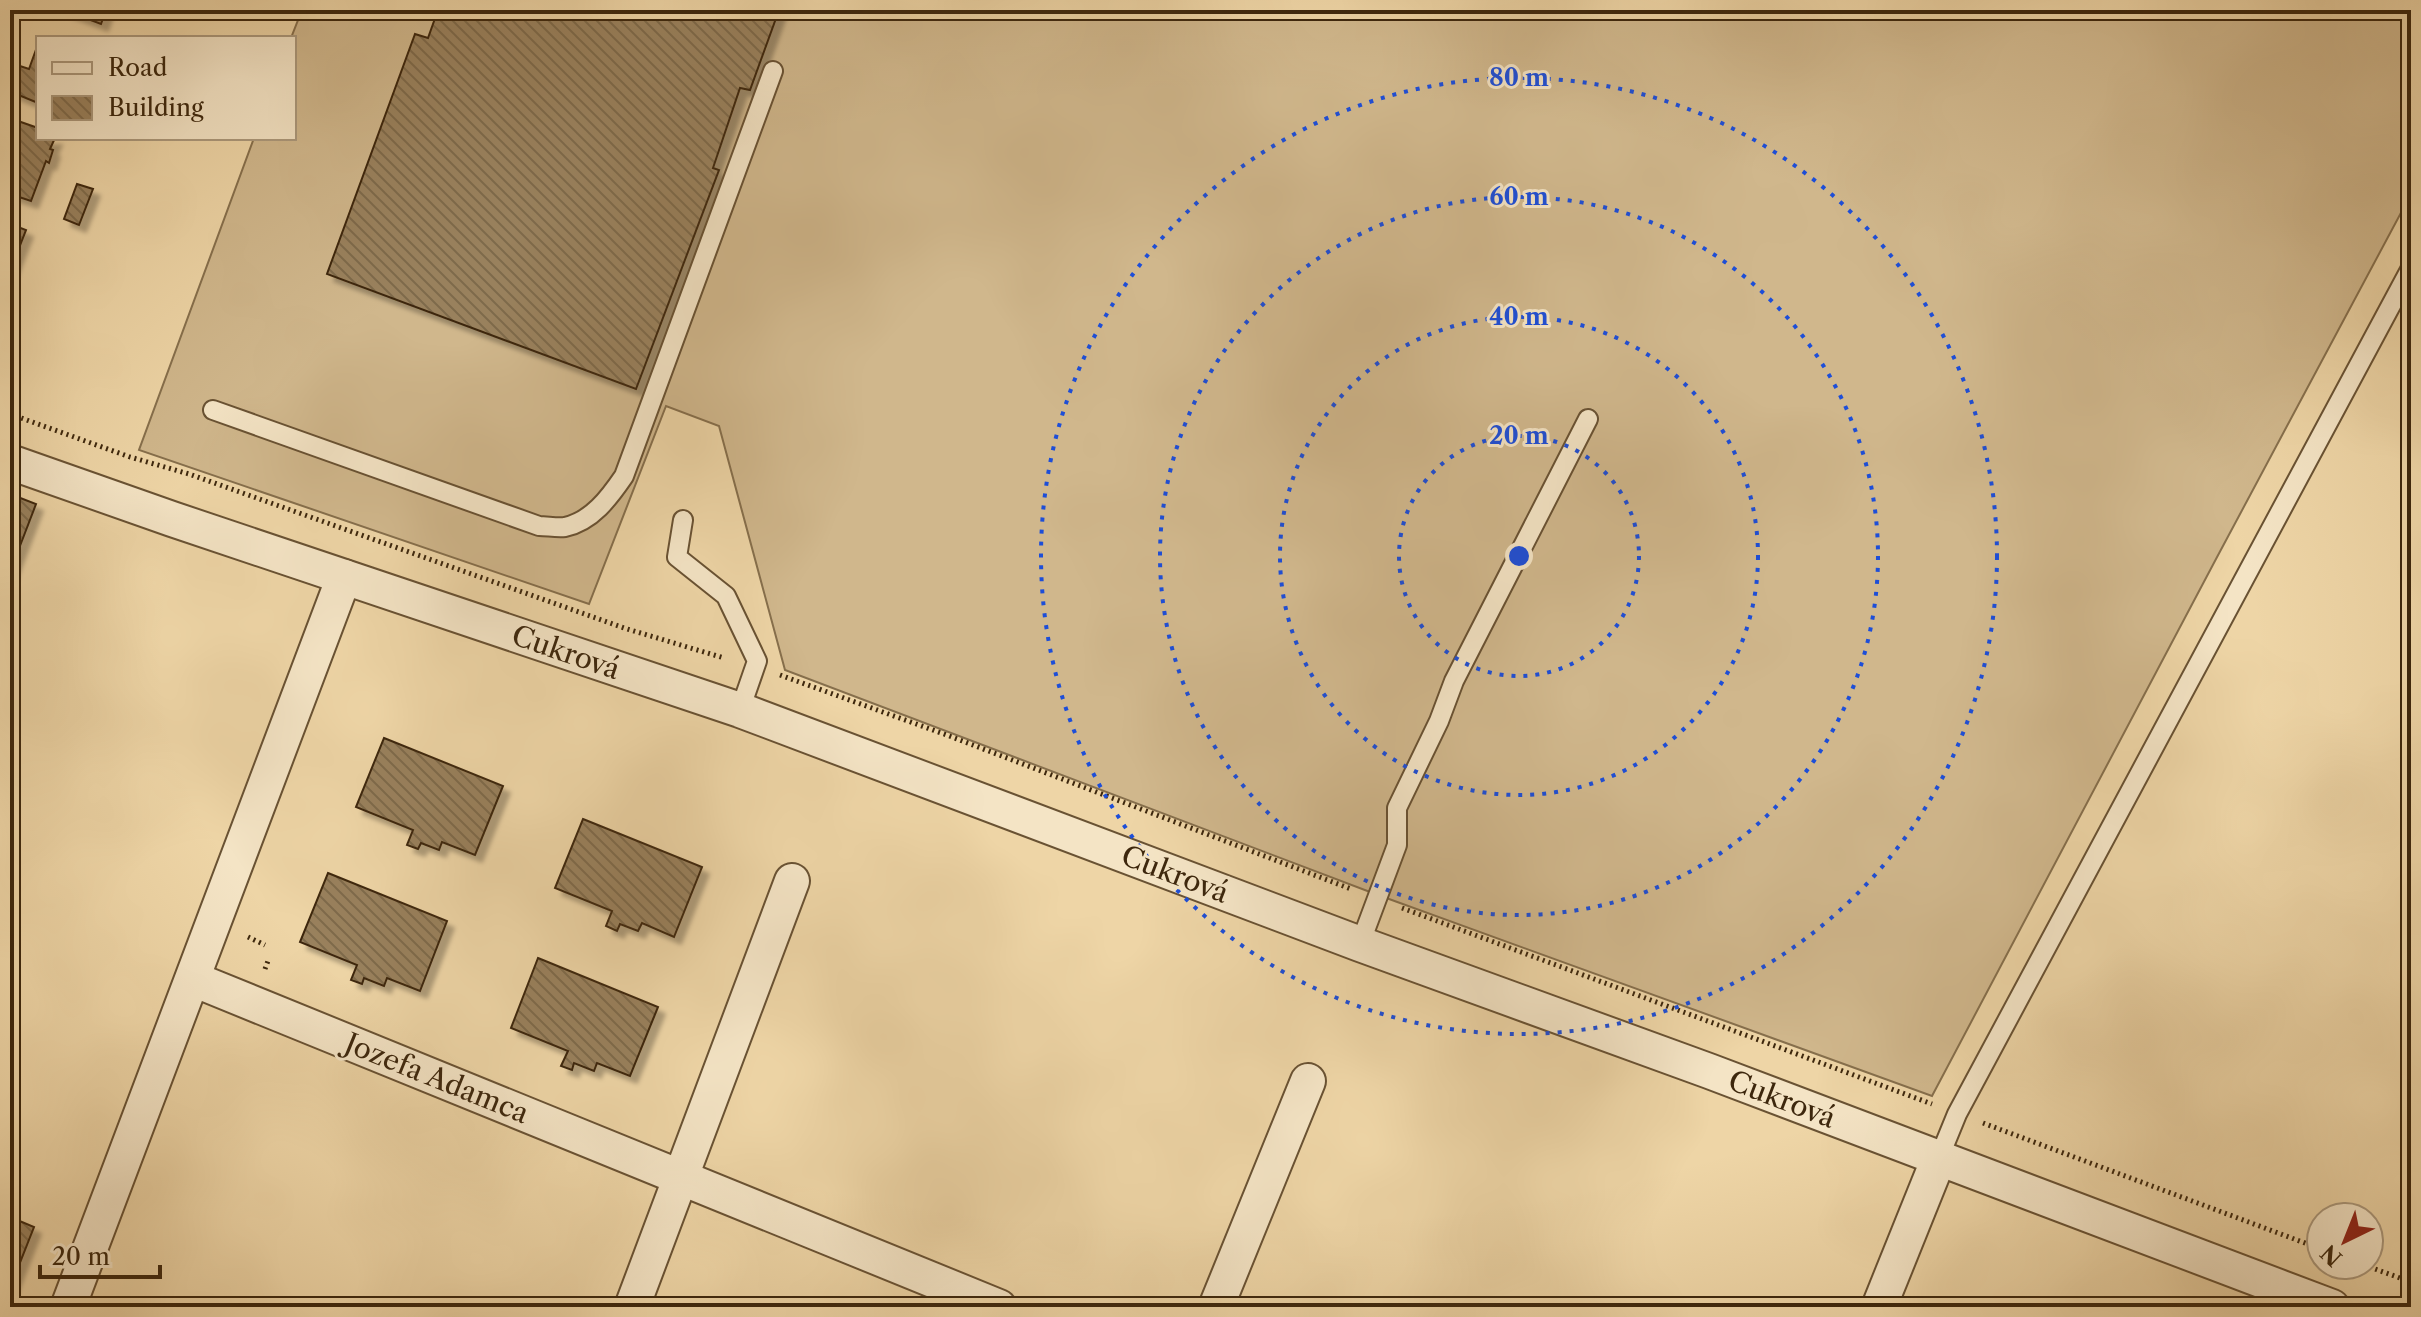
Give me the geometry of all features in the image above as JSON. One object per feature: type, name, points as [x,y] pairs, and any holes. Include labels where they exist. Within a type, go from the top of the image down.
[{"type":"street","name":"Cukrová","points":[[10,462],[740,710],[2332,1307]]},
{"type":"street","points":[[68,1307],[344,577]]},
{"type":"street","points":[[632,1307],[792,881]]},
{"type":"street","name":"Jozefa Adamca","points":[[193,979],[999,1307]]},
{"type":"street","points":[[1216,1307],[1308,1081]]},
{"type":"street","points":[[1879,1307],[1939,1158]]},
{"type":"lane","points":[[213,410],[539,526],[564,527],[586,519],[608,499],[624,476],[773,71]]},
{"type":"lane","points":[[1939,1158],[1957,1114],[2411,268]]},
{"type":"lane","points":[[1360,944],[1397,845],[1397,808],[1439,721],[1454,681],[1588,419]]},
{"type":"lane","points":[[683,520],[677,557],[726,596],[757,661],[740,710]]},
{"type":"path","points":[[10,414],[130,457],[204,479],[624,628],[756,667],[944,734],[1377,899],[2305,1243]]},
{"type":"path","points":[[2385,1273],[2411,1282]]},
{"type":"shaded area","points":[[302,10],[2411,10],[2411,194],[1932,1096],[1378,895],[785,670],[719,426],[666,406],[589,604],[139,450],[253,140],[296,140],[296,36],[292,36]]},
{"type":"building","points":[[64,10],[106,10],[101,24]]},
{"type":"building","points":[[438,10],[779,10],[750,90],[740,88],[713,168],[719,170],[636,389],[327,274],[415,34],[428,38]]},
{"type":"building","points":[[36,50],[36,102],[11,92],[20,66],[29,69]]},
{"type":"building","points":[[18,121],[36,127],[36,140],[54,140],[49,163],[46,161],[31,201],[10,194],[10,133],[13,134]]},
{"type":"building","points":[[77,184],[93,189],[79,225],[64,219]]},
{"type":"building","points":[[10,224],[26,230],[10,271]]},
{"type":"building","points":[[10,494],[36,504],[10,572]]},
{"type":"building","points":[[384,738],[503,786],[475,855],[442,842],[439,850],[421,843],[418,849],[407,845],[413,830],[356,807]]},
{"type":"building","points":[[583,819],[702,867],[674,937],[642,923],[638,931],[620,924],[617,931],[606,926],[612,911],[555,888]]},
{"type":"building","points":[[328,873],[447,921],[420,991],[387,978],[384,986],[364,978],[362,984],[351,980],[357,965],[300,942]]},
{"type":"building","points":[[538,958],[658,1007],[630,1076],[597,1063],[594,1071],[574,1063],[572,1070],[561,1066],[568,1051],[511,1028]]},
{"type":"building","points":[[10,1217],[34,1227],[10,1288]]}]
